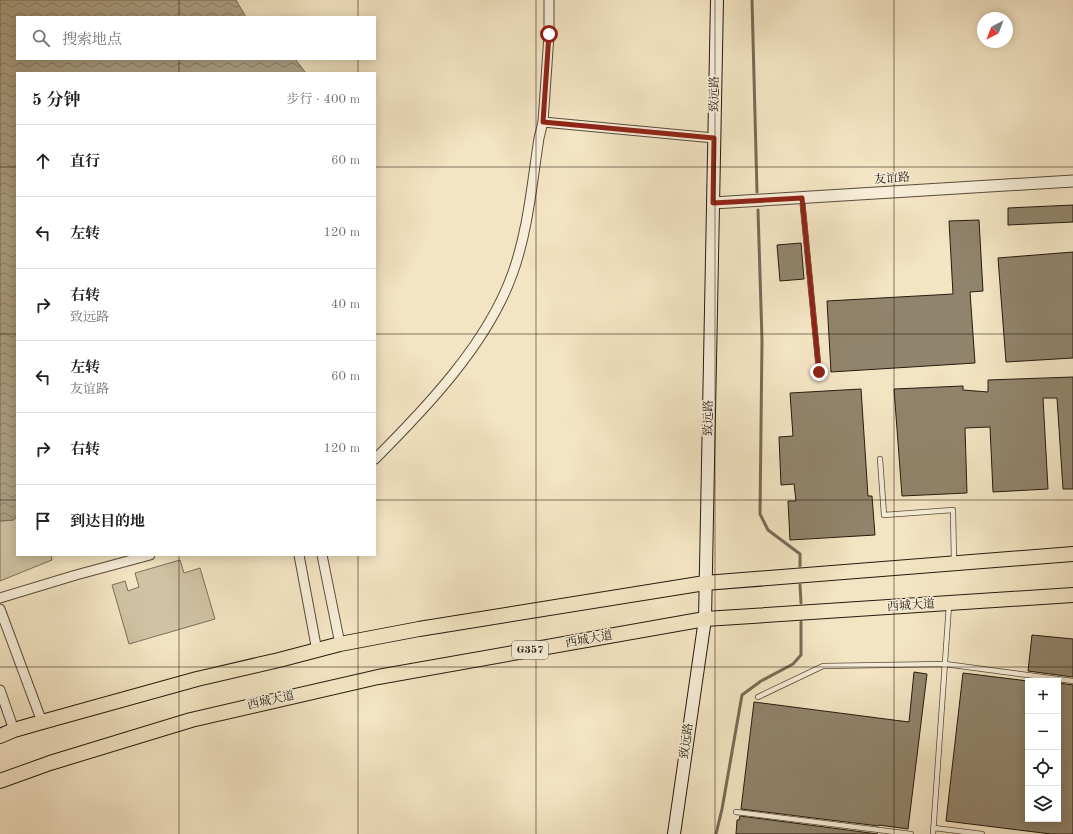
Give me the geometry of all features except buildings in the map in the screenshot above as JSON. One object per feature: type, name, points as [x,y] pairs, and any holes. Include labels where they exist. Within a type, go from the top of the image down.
[{"type":"highway","points":[[0,736],[14,730],[197,679],[340,644],[427,628],[705,583],[1073,554]]},
{"type":"highway","name":"西城大道","points":[[0,781],[50,763],[191,720],[378,677],[705,619],[1073,595]]},
{"type":"main road","name":"致远路","points":[[674,834],[705,619],[717,0]]},
{"type":"street","points":[[376,458],[420,414],[460,364],[487,326],[512,275],[521,246],[543,122],[549,34],[549,0]]},
{"type":"street","points":[[543,122],[714,138]]},
{"type":"street","name":"友谊路","points":[[713,203],[1073,181]]},
{"type":"street","points":[[0,598],[146,556]]},
{"type":"street","points":[[299,556],[318,650]]},
{"type":"street","points":[[322,556],[340,644]]},
{"type":"street","points":[[0,609],[42,722]]},
{"type":"street","points":[[0,690],[14,730]]},
{"type":"lane","points":[[802,198],[819,372]]},
{"type":"lane","points":[[880,459],[884,515],[953,510],[954,564]]},
{"type":"lane","points":[[933,834],[949,603]]},
{"type":"lane","points":[[758,697],[823,666],[944,664],[1073,681]]},
{"type":"lane","points":[[736,812],[911,834]]},
{"type":"lane","points":[[934,828],[982,834]]},
{"type":"shaded area","points":[[16,518],[16,556],[51,556],[52,560],[0,581],[0,521],[13,520]]},
{"type":"shaded area","points":[[180,560],[184,573],[200,568],[215,619],[129,644],[112,585],[125,581],[128,591],[139,587],[135,573]]},
{"type":"water","points":[[0,0],[236,0],[245,16],[16,16],[16,60],[296,60],[305,72],[16,72],[16,518],[13,520],[0,521]]},
{"type":"waterway","points":[[752,0],[757,192]]},
{"type":"waterway","points":[[758,210],[762,340],[760,514],[768,530],[800,554],[800,566]]},
{"type":"waterway","points":[[800,585],[801,603]]},
{"type":"waterway","points":[[716,834],[722,809],[742,695],[761,681],[793,664],[801,655],[801,622]]},
{"type":"route","points":[[549,34],[543,122],[714,138],[713,203],[802,198],[819,372]]}]
